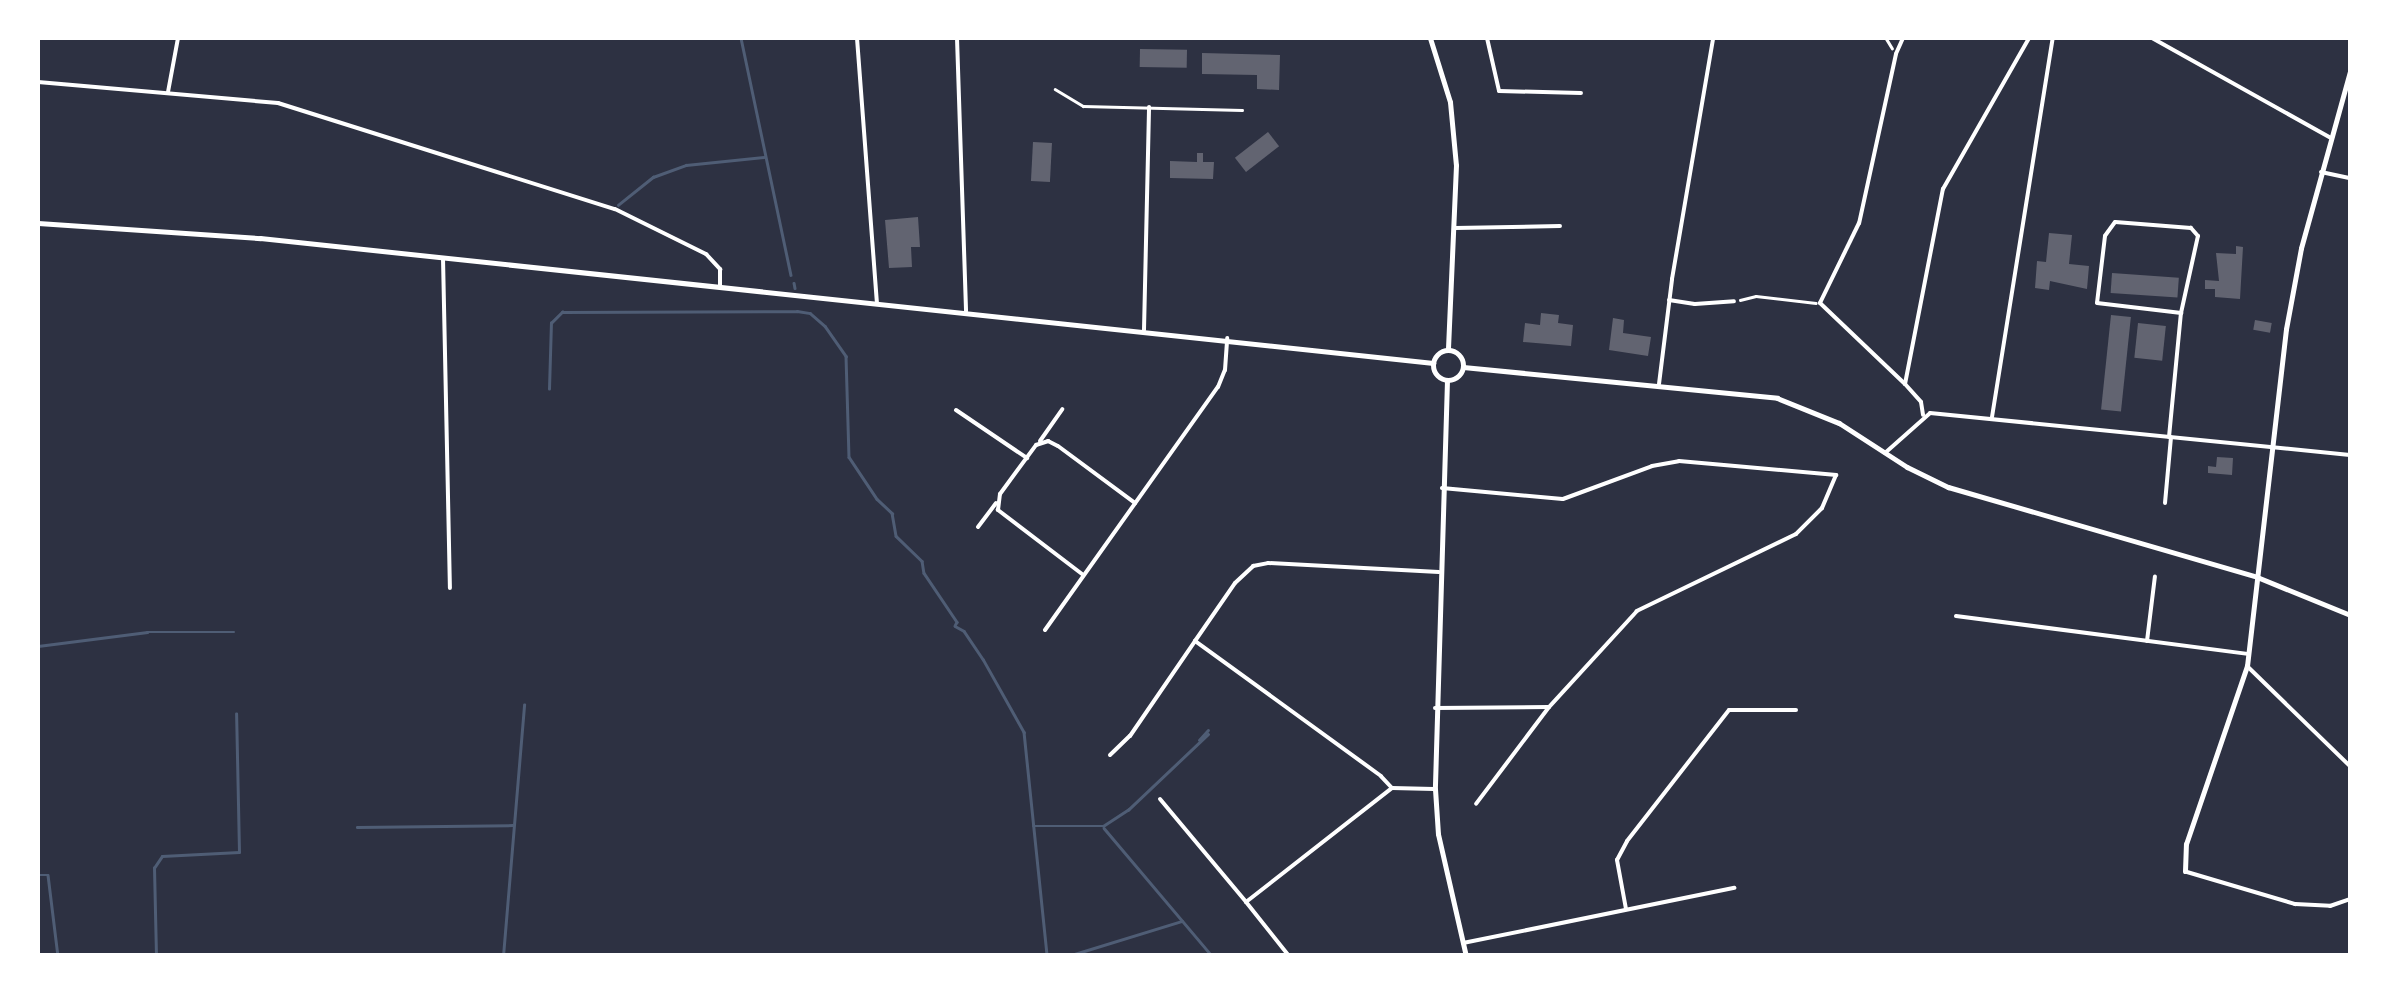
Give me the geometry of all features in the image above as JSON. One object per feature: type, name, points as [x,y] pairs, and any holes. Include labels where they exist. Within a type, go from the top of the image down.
[{"type":"main road","points":[[1430,38],[1454,131],[1455,228],[1448,350]]},
{"type":"main road","points":[[2185,871],[2186,844],[2247,666],[2272,447],[2301,248],[2350,71]]},
{"type":"main road","points":[[38,223],[260,238],[1227,338],[1433,364]]},
{"type":"main road","points":[[1448,350],[1459,355],[1463,367],[1458,377],[1446,380],[1436,375],[1433,364],[1438,354],[1448,350]]},
{"type":"main road","points":[[1463,367],[1659,384],[1796,404],[1838,423],[1925,477],[1965,493],[2257,577],[2350,615]]},
{"type":"main road","points":[[1446,380],[1435,789],[1438,834],[1466,956]]},
{"type":"street","points":[[168,92],[178,38]]},
{"type":"street","points":[[856,38],[878,303]]},
{"type":"street","points":[[957,38],[966,312]]},
{"type":"street","points":[[1488,38],[1499,91],[1581,93]]},
{"type":"street","points":[[1659,384],[1713,38]]},
{"type":"street","points":[[1903,38],[1896,54],[1859,223],[1820,303],[1906,384],[1921,402],[1923,415]]},
{"type":"street","points":[[1906,384],[1942,189],[2028,38]]},
{"type":"street","points":[[1992,417],[2053,38]]},
{"type":"street","points":[[2152,38],[2330,138]]},
{"type":"street","points":[[38,82],[278,104],[596,202],[690,243],[718,264],[720,287]]},
{"type":"street","points":[[1144,330],[1149,107]]},
{"type":"street","points":[[2321,172],[2350,178]]},
{"type":"street","points":[[2165,503],[2182,313],[2197,232],[2181,226],[2115,222],[2105,236],[2096,304],[2182,313]]},
{"type":"street","points":[[1455,228],[1560,226]]},
{"type":"street","points":[[443,258],[450,588]]},
{"type":"street","points":[[1670,300],[1695,304],[1734,301]]},
{"type":"street","points":[[1045,630],[1223,378],[1227,338]]},
{"type":"street","points":[[978,527],[1062,408]]},
{"type":"street","points":[[956,410],[1026,458]]},
{"type":"street","points":[[1885,453],[1923,415],[1992,417],[2350,455]]},
{"type":"street","points":[[1040,441],[1058,446],[1136,504]]},
{"type":"street","points":[[1442,488],[1563,498],[1596,490],[1652,466],[1679,461],[1836,475],[1822,508],[1796,534],[1637,611],[1609,637],[1568,692],[1549,707],[1476,804]]},
{"type":"street","points":[[996,503],[1001,515],[1083,575]]},
{"type":"street","points":[[1110,755],[1130,736],[1234,584],[1253,566],[1287,563],[1439,572]]},
{"type":"street","points":[[2147,641],[2155,576]]},
{"type":"street","points":[[1956,616],[2248,654]]},
{"type":"street","points":[[1195,641],[1381,776],[1392,788]]},
{"type":"street","points":[[2247,666],[2350,766]]},
{"type":"street","points":[[1435,708],[1549,707]]},
{"type":"street","points":[[1626,908],[1617,860],[1626,842],[1729,710],[1796,710]]},
{"type":"street","points":[[1246,902],[1392,788],[1435,789]]},
{"type":"street","points":[[1160,799],[1289,956]]},
{"type":"street","points":[[2185,871],[2295,904],[2330,906],[2350,899]]},
{"type":"street","points":[[1463,944],[1734,888]]},
{"type":"lane","points":[[1056,88],[1083,106],[1242,110]]},
{"type":"path","points":[[1886,38],[1896,54]]},
{"type":"path","points":[[1734,301],[1756,296],[1820,303]]},
{"type":"building","points":[[1140,49],[1187,50],[1187,68],[1140,67]]},
{"type":"building","points":[[1202,53],[1280,55],[1279,90],[1257,89],[1257,75],[1202,74]]},
{"type":"building","points":[[1268,132],[1279,146],[1246,172],[1235,158]]},
{"type":"building","points":[[1033,142],[1052,143],[1050,182],[1031,181]]},
{"type":"building","points":[[1197,153],[1203,153],[1203,162],[1214,162],[1213,179],[1170,178],[1170,161],[1197,162]]},
{"type":"building","points":[[918,217],[920,247],[911,247],[912,267],[889,268],[885,220]]},
{"type":"building","points":[[2049,233],[2072,235],[2069,264],[2089,266],[2087,289],[2050,281],[2049,290],[2035,288],[2037,261],[2046,262]]},
{"type":"building","points":[[2236,246],[2243,247],[2240,299],[2215,297],[2215,289],[2205,289],[2205,280],[2219,281],[2216,253],[2236,254]]},
{"type":"building","points":[[2112,273],[2179,278],[2177,298],[2111,293]]},
{"type":"building","points":[[1541,313],[1559,315],[1558,323],[1573,325],[1571,346],[1523,342],[1525,323],[1540,325]]},
{"type":"building","points":[[2111,315],[2131,317],[2121,412],[2101,409]]},
{"type":"building","points":[[1613,318],[1624,320],[1623,333],[1651,337],[1648,356],[1609,350]]},
{"type":"building","points":[[2255,320],[2272,323],[2270,333],[2253,330]]},
{"type":"building","points":[[2138,323],[2166,326],[2162,361],[2134,358]]},
{"type":"building","points":[[2217,457],[2233,458],[2232,475],[2208,473],[2208,466],[2216,467]]},
{"type":"waterway","points":[[741,38],[791,275]]},
{"type":"waterway","points":[[618,205],[653,177],[686,165],[764,157]]},
{"type":"waterway","points":[[794,283],[795,288]]},
{"type":"waterway","points":[[549,389],[551,323],[562,312],[797,311],[810,313],[825,326],[846,356],[849,457],[877,499],[892,513],[896,536],[922,561],[924,573],[957,622],[955,626],[964,631],[983,659],[1024,732],[1047,956]]},
{"type":"waterway","points":[[38,646],[147,632],[234,632]]},
{"type":"waterway","points":[[503,956],[524,705]]},
{"type":"waterway","points":[[156,956],[154,868],[162,856],[239,852],[236,714]]},
{"type":"waterway","points":[[1199,740],[1208,730]]},
{"type":"waterway","points":[[1033,826],[1103,826],[1128,810],[1208,734]]},
{"type":"waterway","points":[[357,827],[512,825]]},
{"type":"waterway","points":[[1104,828],[1212,956]]},
{"type":"waterway","points":[[38,875],[48,875],[58,956]]},
{"type":"waterway","points":[[1068,956],[1182,921]]}]
